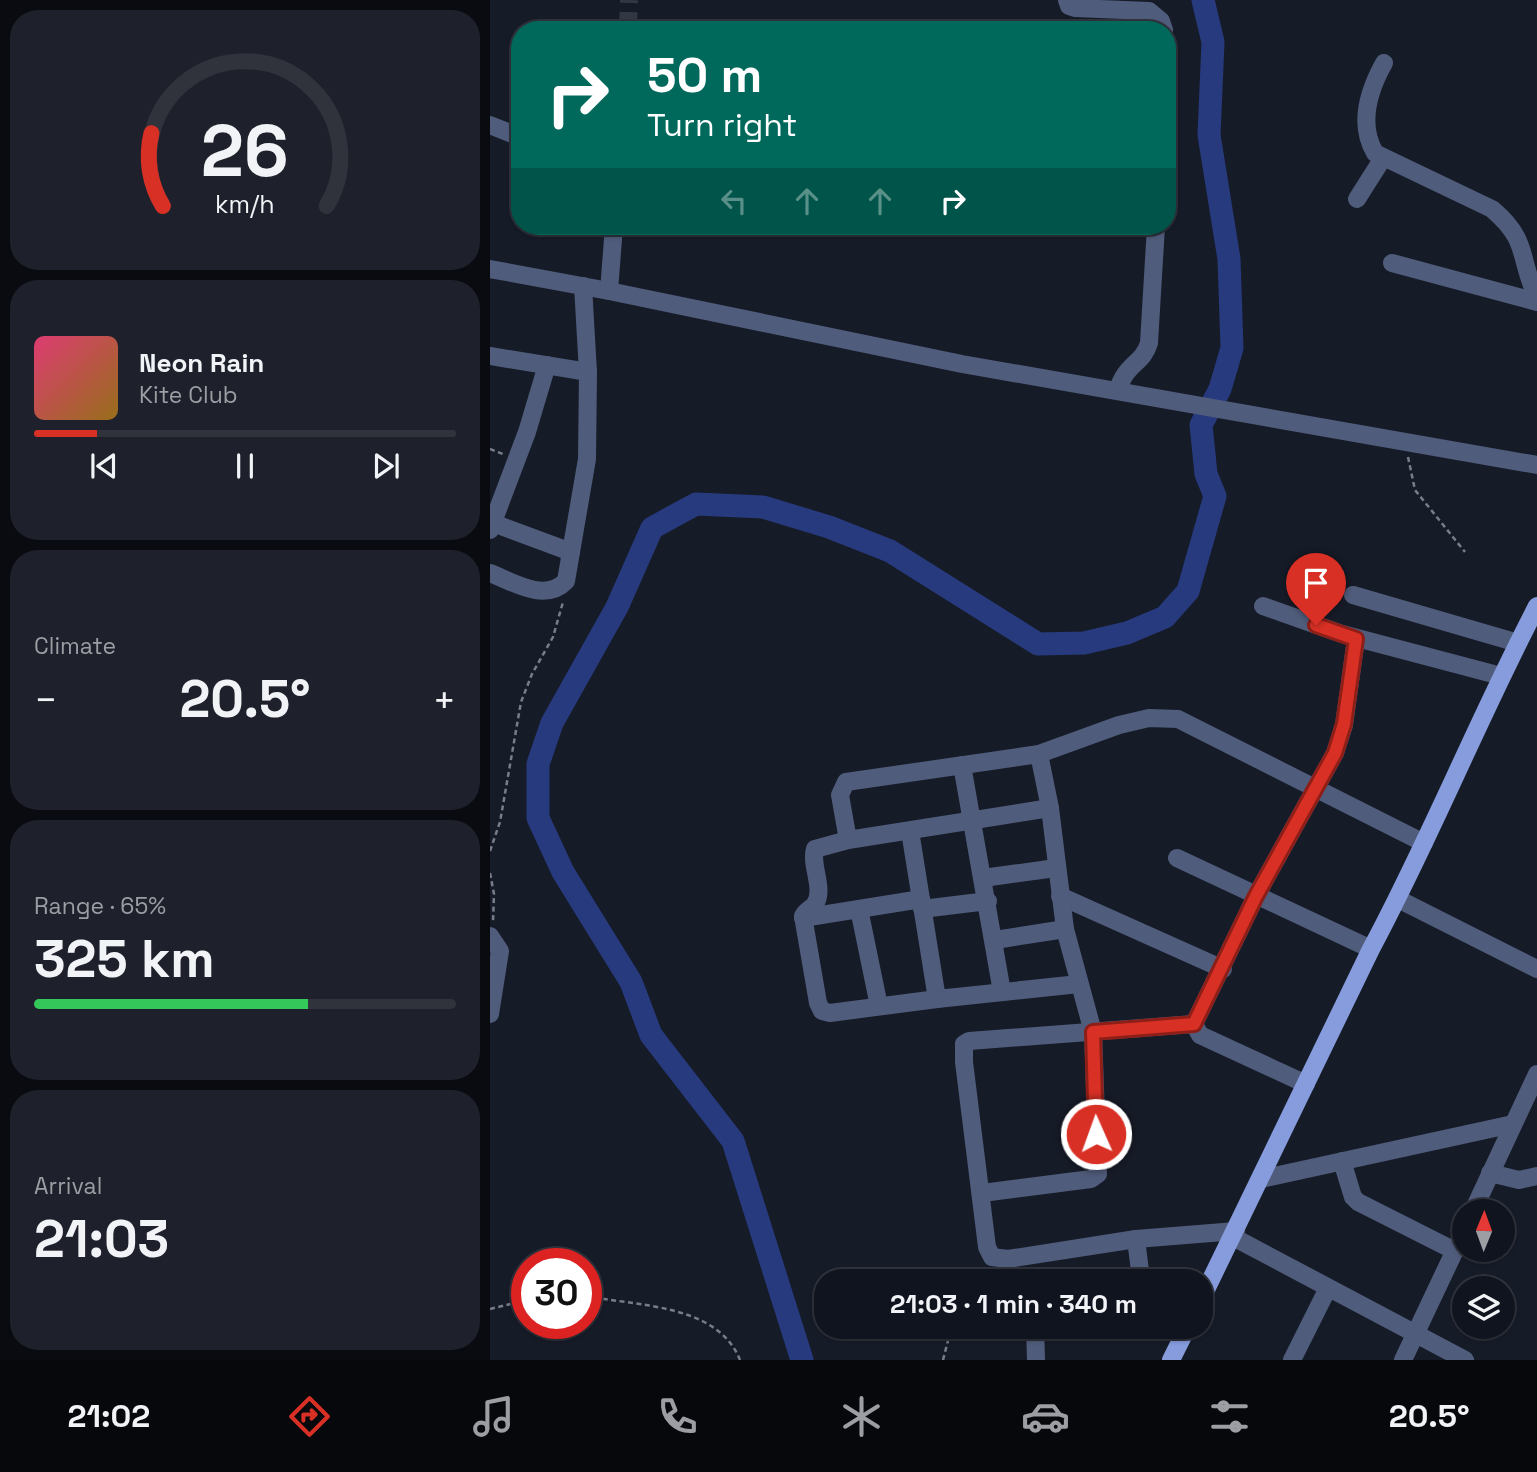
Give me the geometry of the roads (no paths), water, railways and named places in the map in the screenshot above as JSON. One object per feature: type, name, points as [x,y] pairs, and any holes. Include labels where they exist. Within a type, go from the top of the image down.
[{"type":"main road","points":[[1213,1277],[1371,949],[1398,899],[1501,676],[1537,606]]},
{"type":"main road","points":[[1171,1360],[1182,1339]]},
{"type":"street","points":[[1067,0],[1069,6],[1075,8],[1149,11],[1161,21]]},
{"type":"street","points":[[1384,63],[1370,88],[1366,133],[1375,153],[1492,209],[1508,223],[1517,236],[1537,300]]},
{"type":"street","points":[[490,125],[511,133]]},
{"type":"street","points":[[1357,199],[1383,158]]},
{"type":"street","points":[[609,291],[613,235]]},
{"type":"street","points":[[1118,390],[1123,374],[1139,359],[1149,343],[1155,235]]},
{"type":"street","points":[[1392,262],[1537,300]]},
{"type":"street","points":[[490,271],[609,291],[962,364],[1537,465]]},
{"type":"street","points":[[490,573],[545,592],[561,586],[566,581],[587,459],[588,372],[583,286]]},
{"type":"street","points":[[490,356],[588,372]]},
{"type":"street","points":[[547,365],[527,432],[491,525],[571,552]]},
{"type":"street","points":[[1353,595],[1518,643]]},
{"type":"street","points":[[1264,606],[1356,639],[1501,676]]},
{"type":"street","points":[[1194,1024],[1223,969],[1256,896],[1335,753],[1344,724],[1356,639]]},
{"type":"street","points":[[848,840],[840,795],[846,782],[1039,754],[1119,725],[1165,717],[1178,719],[1314,790],[1424,843]]},
{"type":"street","points":[[982,1193],[1090,1179],[1098,1174],[1093,1032],[1065,929],[1050,808],[1039,754]]},
{"type":"street","points":[[962,765],[995,940],[1002,992]]},
{"type":"street","points":[[1050,808],[973,818],[848,840],[815,849],[814,866],[818,895],[816,903],[806,911],[803,918],[815,994],[822,1011],[830,1013],[1079,984]]},
{"type":"street","points":[[910,831],[936,999]]},
{"type":"street","points":[[1177,858],[1371,949]]},
{"type":"street","points":[[983,878],[1056,868]]},
{"type":"street","points":[[1060,896],[1223,969]]},
{"type":"street","points":[[1398,899],[1537,969]]},
{"type":"street","points":[[803,918],[859,909],[988,901]]},
{"type":"street","points":[[859,909],[878,1006]]},
{"type":"street","points":[[995,940],[1065,929]]},
{"type":"street","points":[[490,1014],[500,951],[491,937]]},
{"type":"street","points":[[1194,1024],[1200,1035],[1306,1084]]},
{"type":"street","points":[[1194,1024],[969,1041],[964,1044],[964,1062],[989,1254],[999,1259],[1136,1240],[1235,1234],[1328,1288],[1465,1360]]},
{"type":"street","points":[[1478,1199],[1537,1074]]},
{"type":"street","points":[[1261,1179],[1513,1124]]},
{"type":"street","points":[[1342,1161],[1353,1197],[1358,1202],[1452,1249]]},
{"type":"street","points":[[1490,1173],[1519,1180],[1537,1176]]},
{"type":"street","points":[[1136,1240],[1140,1269]]},
{"type":"street","points":[[1403,1360],[1452,1257]]},
{"type":"street","points":[[1292,1360],[1328,1288]]},
{"type":"street","points":[[1035,1339],[1036,1359]]},
{"type":"waterway","points":[[802,1360],[733,1141],[651,1035],[631,982],[563,872],[538,818],[538,764],[552,723],[617,607],[652,528],[696,504],[763,507],[829,527],[890,551],[1038,644],[1084,643],[1127,633],[1165,617],[1188,591],[1215,496],[1206,474],[1201,425],[1220,389],[1232,348],[1229,259],[1209,135],[1213,42],[1203,0]]},
{"type":"tunnel","points":[[628,21],[629,0]]}]
